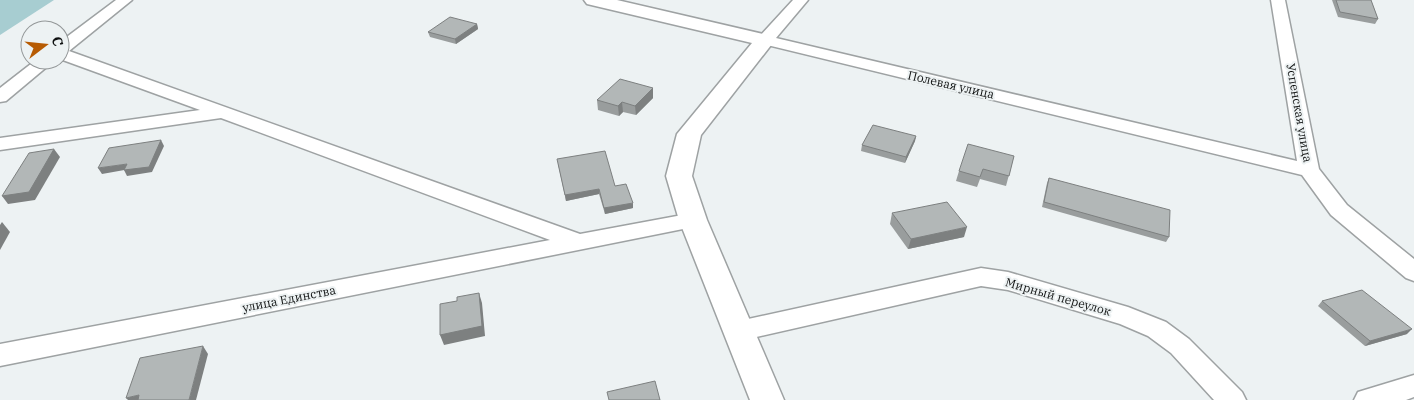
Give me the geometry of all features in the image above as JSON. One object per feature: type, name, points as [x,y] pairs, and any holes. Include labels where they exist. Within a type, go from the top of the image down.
[{"type":"street","points":[[70,44],[125,0]]},
{"type":"street","name":"Полевая улица","points":[[593,0],[1309,170]]},
{"type":"street","points":[[767,400],[693,220],[679,176],[689,134],[765,40],[801,0]]},
{"type":"street","name":"Успенская улица","points":[[1278,0],[1309,170],[1338,210],[1414,272]]},
{"type":"street","points":[[70,56],[579,242]]},
{"type":"street","points":[[0,97],[34,70]]},
{"type":"street","points":[[0,144],[223,112]]},
{"type":"street","name":"улица Единства","points":[[0,356],[693,220]]},
{"type":"street","name":"Мирный переулок","points":[[739,331],[980,277],[1008,281],[1128,317],[1157,329],[1180,346],[1232,400]]},
{"type":"street","points":[[1368,400],[1414,386]]},
{"type":"shaded area","points":[[0,0],[54,0],[23,20],[20,20],[20,22],[0,35]]},
{"type":"building","points":[[1336,0],[1371,0],[1378,19],[1340,12]]},
{"type":"building","points":[[450,17],[477,24],[455,39],[428,32]]},
{"type":"building","points":[[620,79],[653,88],[635,106],[622,102],[618,106],[597,100]]},
{"type":"building","points":[[873,125],[916,136],[906,157],[862,145]]},
{"type":"building","points":[[161,140],[149,167],[124,170],[127,164],[98,168],[109,148]]},
{"type":"building","points":[[968,144],[1014,156],[1009,176],[983,169],[980,177],[959,171]]},
{"type":"building","points":[[54,149],[29,192],[2,196],[29,153]]},
{"type":"building","points":[[605,151],[615,186],[626,184],[633,203],[604,208],[599,189],[565,195],[557,159]]},
{"type":"building","points":[[1049,178],[1170,210],[1169,237],[1044,202]]},
{"type":"building","points":[[947,202],[967,227],[911,239],[892,213]]},
{"type":"building","points":[[1362,290],[1412,329],[1370,341],[1322,301]]},
{"type":"building","points":[[479,293],[482,326],[440,335],[440,304],[457,301],[457,297]]},
{"type":"building","points":[[203,346],[189,400],[138,400],[139,395],[126,398],[140,358]]},
{"type":"building","points":[[655,381],[660,400],[609,400],[607,392]]}]
